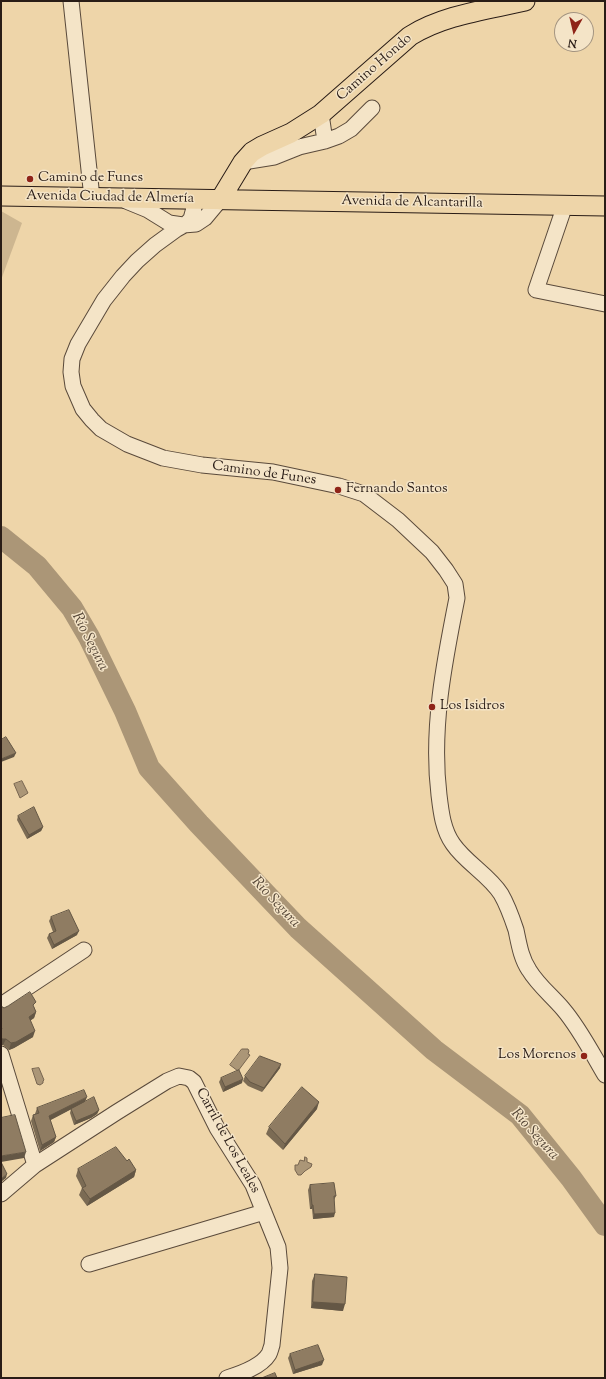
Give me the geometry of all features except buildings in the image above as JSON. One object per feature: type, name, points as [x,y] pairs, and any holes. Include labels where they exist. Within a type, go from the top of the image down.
[{"type":"main road","name":"Camino Hondo","points":[[220,200],[242,164],[252,152],[291,133],[321,114],[401,43],[414,34],[435,24],[482,6],[525,1]]},
{"type":"main road","points":[[242,164],[241,177],[244,185],[250,193],[262,200]]},
{"type":"main road","name":"Avenida Ciudad de Almería","points":[[1,196],[220,200]]},
{"type":"main road","name":"Avenida de Alcantarilla","points":[[220,200],[605,206]]},
{"type":"street","points":[[71,1],[92,198]]},
{"type":"street","points":[[242,164],[274,157],[299,147],[326,141],[338,136],[351,129],[372,108]]},
{"type":"street","points":[[321,114],[326,141]]},
{"type":"street","points":[[117,198],[139,205],[168,223],[183,226],[200,222],[210,214],[220,200]]},
{"type":"street","points":[[183,226],[189,222],[192,216],[194,208],[190,199]]},
{"type":"street","points":[[565,205],[536,290],[605,304]]},
{"type":"street","points":[[148,210],[154,219],[157,228],[155,245]]},
{"type":"street","name":"Camino de Funes","points":[[183,226],[155,245],[123,276],[104,300],[78,344],[72,359],[71,372],[73,386],[83,409],[97,425],[127,444],[163,458],[202,465],[273,472],[339,486],[364,494],[398,520],[432,552],[455,584],[457,598],[438,712],[436,741],[436,776],[445,828],[453,844],[464,857],[498,889],[508,905],[520,949],[529,970],[564,1010],[579,1031],[605,1075]]},
{"type":"street","points":[[1,1005],[84,950]]},
{"type":"street","points":[[1,1054],[35,1165]]},
{"type":"street","name":"Carril de Los Leales","points":[[1,1194],[35,1165],[167,1080],[179,1076],[185,1077],[194,1082],[217,1128],[253,1185],[278,1247],[280,1268],[272,1345],[268,1355],[262,1362],[244,1372],[227,1378]]},
{"type":"street","points":[[89,1264],[264,1212]]},
{"type":"shaded area","points":[[1,211],[22,223],[1,280]]},
{"type":"shaded area","points":[[22,781],[28,793],[20,798],[14,784]]},
{"type":"shaded area","points":[[242,1049],[248,1049],[248,1054],[250,1055],[238,1071],[230,1065]]},
{"type":"shaded area","points":[[39,1068],[44,1080],[40,1085],[37,1084],[32,1069]]},
{"type":"shaded area","points":[[305,1157],[307,1158],[307,1162],[312,1164],[311,1167],[301,1175],[298,1175],[295,1170],[295,1165],[298,1165],[300,1160],[304,1161]]},
{"type":"waterway","name":"Río Segura","points":[[1,537],[37,566],[72,608],[89,637],[125,711],[149,768],[199,824],[298,928],[434,1050],[520,1115],[571,1178],[605,1225]]},
{"type":"place","name":"Camino de Funes","points":[[30,179]]},
{"type":"place","name":"Fernando Santos","points":[[338,490]]},
{"type":"place","name":"Los Isidros","points":[[432,707]]},
{"type":"place","name":"Los Morenos","points":[[584,1056]]}]
